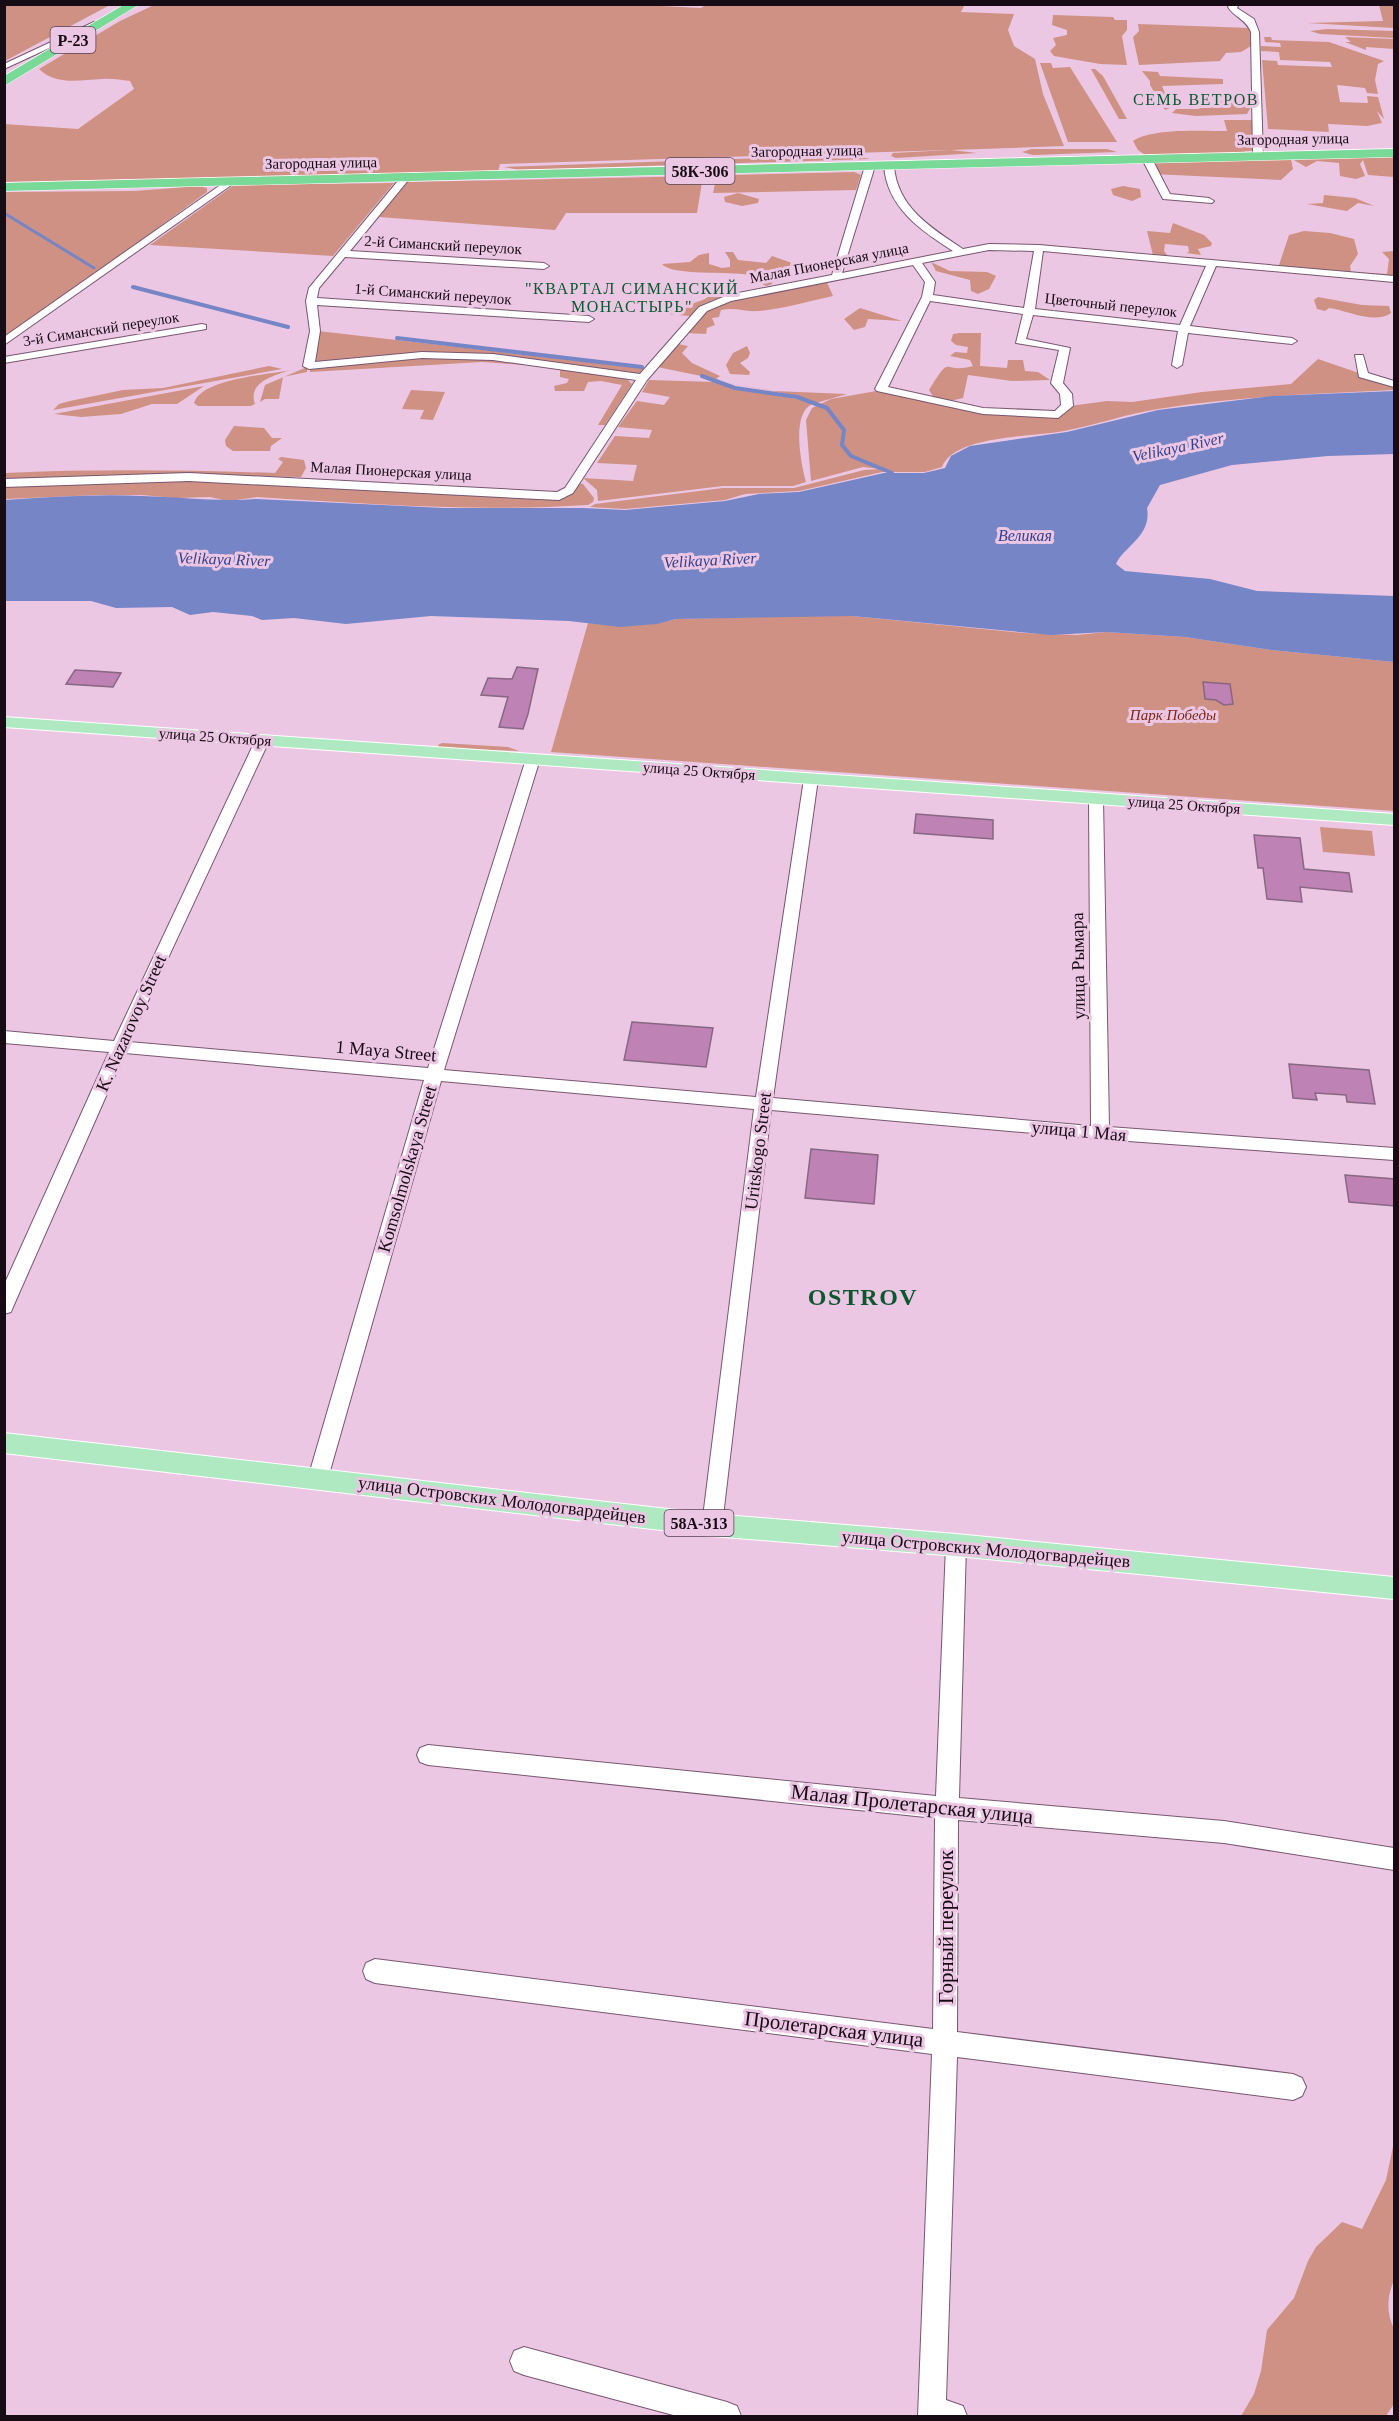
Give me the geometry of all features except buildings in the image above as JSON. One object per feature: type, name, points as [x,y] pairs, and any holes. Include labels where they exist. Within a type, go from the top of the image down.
[{"type":"highway","name":"Р-23","points":[[4,82],[11,73],[134,4]]},
{"type":"highway","name":"Загородная улица","points":[[4,187],[1395,153]]},
{"type":"main road","name":"улица 25 Октября","points":[[4,722],[1395,820]]},
{"type":"main road","name":"улица Островских Молодогвардейцев","points":[[4,1443],[712,1525],[956,1545],[1395,1588]]},
{"type":"street","points":[[1235,4],[1232,7],[1234,10],[1251,21],[1255,32],[1258,156]]},
{"type":"street","points":[[4,67],[117,14]]},
{"type":"street","points":[[1147,159],[1166,197],[1209,201]]},
{"type":"street","points":[[836,277],[870,166]]},
{"type":"street","points":[[889,166],[888,178],[891,187],[917,223],[961,252]]},
{"type":"street","points":[[405,178],[314,288],[311,301],[315,331],[309,366],[422,355],[493,357],[643,378]]},
{"type":"street","points":[[4,342],[232,181]]},
{"type":"street","name":"Малая Пионерская улица","points":[[4,483],[189,477],[559,496],[569,490],[643,378],[703,309],[728,298],[989,247],[1039,249],[1395,279]]},
{"type":"street","points":[[916,261],[930,282],[927,297],[882,389],[983,411],[1058,415],[1067,406],[1066,394],[1057,383],[1065,348],[1020,341],[1029,311],[1039,249]]},
{"type":"street","name":"2-й Симанский переулок","points":[[341,254],[544,266]]},
{"type":"street","points":[[1177,365],[1184,328],[1212,263]]},
{"type":"street","name":"Цветочный переулок","points":[[927,297],[1292,341]]},
{"type":"street","name":"1-й Симанский переулок","points":[[311,301],[589,319]]},
{"type":"street","name":"3-й Симанский переулок","points":[[4,360],[202,327]]},
{"type":"street","points":[[1359,357],[1363,375],[1395,384]]},
{"type":"street","name":"K. Nazarovoy Street","points":[[4,1307],[119,1047],[262,741]]},
{"type":"street","name":"Komsolmolskaya Street","points":[[318,1478],[434,1075],[533,759]]},
{"type":"street","name":"Uritskogo Street","points":[[712,1525],[763,1103],[811,779]]},
{"type":"street","name":"улица Рымара","points":[[1096,799],[1100,1133]]},
{"type":"street","name":"1 Maya Street","points":[[4,1037],[763,1103]]},
{"type":"street","name":"улица 1 Мая","points":[[763,1103],[1100,1133],[1395,1154]]},
{"type":"street","name":"Горный переулок","points":[[939,2414],[947,1808],[956,1545]]},
{"type":"street","name":"Малая Пролетарская улица","points":[[428,1755],[947,1808],[1224,1833],[1395,1858]]},
{"type":"street","name":"Пролетарская улица","points":[[375,1971],[1293,2087]]},
{"type":"street","points":[[524,2361],[727,2416]]},
{"type":"green space","points":[[5,4],[110,4],[110,5],[5,61]]},
{"type":"green space","points":[[620,4],[701,8],[707,4],[965,4],[961,12],[1014,14],[1008,30],[1014,46],[1035,59],[1043,94],[1064,146],[951,150],[977,153],[896,158],[891,156],[893,153],[950,150],[500,164],[498,172],[5,182],[4,124],[78,129],[134,89],[130,81],[61,80],[39,69],[120,21],[154,5]]},
{"type":"green space","points":[[1379,5],[1394,5],[1394,28],[1307,23],[1383,21]]},
{"type":"green space","points":[[1053,15],[1113,17],[1115,20],[1127,20],[1127,30],[1122,36],[1127,65],[1100,64],[1054,56],[1050,51],[1056,45],[1053,38],[1067,35],[1067,30],[1052,25]]},
{"type":"green space","points":[[1138,24],[1250,28],[1251,46],[1241,52],[1226,53],[1220,61],[1139,65],[1133,37],[1139,31]]},
{"type":"green space","points":[[1327,29],[1394,31],[1394,38],[1320,34],[1310,31]]},
{"type":"green space","points":[[1264,37],[1271,37],[1272,40],[1329,42],[1384,61],[1378,64],[1375,80],[1378,94],[1367,93],[1365,88],[1337,85],[1340,102],[1368,103],[1367,96],[1378,97],[1384,119],[1377,111],[1382,123],[1367,126],[1328,124],[1329,132],[1268,129],[1262,60],[1277,61],[1278,65],[1332,67],[1330,62],[1280,60],[1279,52],[1261,51],[1261,46],[1281,47],[1280,43],[1265,42]]},
{"type":"green space","points":[[1345,37],[1394,39],[1394,49],[1366,47],[1366,50],[1345,42],[1351,42]]},
{"type":"green space","points":[[1040,63],[1051,63],[1053,68],[1070,67],[1117,142],[1068,142]]},
{"type":"green space","points":[[1091,69],[1095,69],[1103,76],[1127,119],[1119,119]]},
{"type":"green space","points":[[1142,71],[1158,72],[1160,76],[1223,79],[1223,84],[1162,86],[1167,98],[1177,105],[1165,110],[1150,85],[1150,81]]},
{"type":"green space","points":[[1244,100],[1253,103],[1247,114],[1196,116],[1172,113],[1176,109],[1199,109],[1208,103]]},
{"type":"green space","points":[[1224,120],[1253,120],[1256,150],[1235,153],[1145,155],[1138,150],[1133,141],[1164,132],[1227,131]]},
{"type":"green space","points":[[1031,149],[1107,149],[1117,152],[1033,155],[1022,152]]},
{"type":"green space","points":[[1394,153],[1394,177],[1368,175],[1363,160],[1360,164],[1365,176],[1356,179],[1340,176],[1339,163],[1317,161],[1306,167],[1292,159]]},
{"type":"green space","points":[[849,155],[870,159],[519,170],[504,167]]},
{"type":"green space","points":[[1291,159],[1293,169],[1281,180],[1152,174],[1144,163]]},
{"type":"green space","points":[[854,172],[861,175],[856,190],[713,193],[716,179],[727,175]]},
{"type":"green space","points":[[703,176],[697,213],[566,213],[555,230],[379,217],[408,182]]},
{"type":"green space","points":[[394,183],[333,256],[150,245],[234,185]]},
{"type":"green space","points":[[199,186],[207,188],[207,192],[5,339],[5,192],[135,191]]},
{"type":"green space","points":[[1123,186],[1140,189],[1141,197],[1132,201],[1113,195],[1111,189]]},
{"type":"green space","points":[[738,193],[759,199],[758,203],[742,206],[725,202],[724,197]]},
{"type":"green space","points":[[1324,195],[1355,198],[1374,206],[1358,203],[1347,211],[1307,204],[1323,203]]},
{"type":"green space","points":[[1173,223],[1204,235],[1212,243],[1211,246],[1198,249],[1201,255],[1186,253],[1189,252],[1188,246],[1165,244],[1164,251],[1168,256],[1153,255],[1147,231],[1170,233]]},
{"type":"green space","points":[[1304,231],[1330,233],[1354,239],[1358,254],[1350,266],[1351,272],[1387,274],[1389,259],[1382,252],[1394,251],[1394,278],[1276,267],[1279,265],[1289,235]]},
{"type":"green space","points":[[725,252],[733,252],[738,260],[766,263],[772,256],[792,263],[792,267],[776,272],[772,284],[767,286],[749,275],[688,272],[668,268],[662,264],[690,262],[699,255],[709,253],[709,264],[722,268],[730,267],[730,260]]},
{"type":"green space","points":[[931,262],[950,271],[987,272],[996,276],[989,289],[978,294],[971,291],[970,280],[936,271]]},
{"type":"green space","points":[[826,280],[833,296],[767,310],[721,310],[719,317],[712,318],[715,325],[707,328],[706,334],[687,333],[707,309],[732,299]]},
{"type":"green space","points":[[716,291],[725,295],[701,305],[690,316],[666,314],[666,309],[669,307],[697,302]]},
{"type":"green space","points":[[1318,297],[1362,305],[1389,306],[1391,313],[1377,318],[1329,308],[1325,311],[1317,309],[1314,300]]},
{"type":"green space","points":[[860,308],[902,321],[868,319],[865,327],[854,330],[844,319]]},
{"type":"green space","points":[[318,331],[648,369],[641,377],[494,356],[422,354],[312,364]]},
{"type":"green space","points":[[981,333],[980,366],[1007,368],[1008,360],[1023,360],[1025,371],[1038,372],[1050,380],[1012,381],[968,375],[963,398],[950,401],[934,398],[929,390],[945,368],[973,366],[970,360],[950,356],[955,352],[967,353],[968,347],[956,345],[951,341],[953,334]]},
{"type":"green space","points":[[678,344],[688,346],[682,353],[692,363],[720,376],[716,379],[657,367]]},
{"type":"green space","points":[[747,346],[750,353],[748,358],[740,363],[750,372],[749,375],[730,374],[726,365],[733,353]]},
{"type":"green space","points":[[422,356],[493,357],[553,367],[482,362],[310,372],[310,366]]},
{"type":"green space","points":[[1318,359],[1394,385],[1394,390],[1276,396],[1146,411],[1064,431],[978,443],[949,457],[942,467],[925,472],[882,472],[799,491],[745,494],[725,500],[625,509],[590,507],[595,504],[723,488],[794,488],[864,470],[880,469],[863,467],[811,481],[806,420],[812,408],[831,399],[882,390],[983,412],[1058,416],[1070,406],[1107,401],[1132,402],[1202,392],[1291,384]]},
{"type":"green space","points":[[269,366],[282,369],[53,410],[59,404],[123,390],[163,388]]},
{"type":"green space","points":[[307,367],[307,372],[284,377]]},
{"type":"green space","points":[[560,368],[626,378],[632,384],[605,425],[598,425],[622,385],[601,381],[588,382],[584,391],[555,391],[554,386],[567,383],[569,379],[560,377]]},
{"type":"green space","points":[[291,370],[270,377],[259,385],[255,390],[255,404],[251,406],[198,406],[194,403],[209,388],[222,383]]},
{"type":"green space","points":[[283,377],[279,399],[265,399],[260,402],[265,385]]},
{"type":"green space","points":[[649,380],[715,382],[735,389],[797,399],[812,404],[806,409],[802,418],[799,440],[806,482],[793,486],[723,486],[598,501],[597,490],[583,478],[633,481],[637,465],[597,463],[615,436],[649,438],[652,430],[618,427],[637,401],[664,405],[670,397],[642,392]]},
{"type":"green space","points":[[723,382],[773,391],[847,394],[816,403],[798,396]]},
{"type":"green space","points":[[204,386],[177,404],[152,404],[121,414],[81,417],[54,414]]},
{"type":"green space","points":[[411,390],[445,392],[433,420],[420,419],[424,410],[402,409]]},
{"type":"green space","points":[[234,426],[264,428],[272,438],[282,438],[271,446],[270,451],[233,451],[226,446],[225,440]]},
{"type":"green space","points":[[281,457],[304,460],[306,468],[301,477],[191,475],[5,481],[4,473],[140,470],[275,473],[283,462],[278,459]]},
{"type":"green space","points":[[188,478],[559,498],[577,483],[583,484],[594,498],[593,502],[588,505],[506,508],[257,497],[228,501],[210,497],[176,498],[141,495],[5,499],[5,485]]},
{"type":"green space","name":"Парк Победы","points":[[852,616],[1024,633],[1077,635],[1106,632],[1185,637],[1271,650],[1394,662],[1394,811],[551,752],[588,623],[632,625],[654,624],[676,619]]},
{"type":"green space","points":[[442,743],[508,747],[519,751],[439,748],[438,745]]},
{"type":"green space","points":[[1320,827],[1372,831],[1375,856],[1323,852]]},
{"type":"green space","points":[[1394,2142],[1394,2280],[1388,2304],[1394,2329],[1394,2404],[1386,2416],[1241,2416],[1254,2394],[1261,2371],[1267,2330],[1294,2298],[1308,2261],[1316,2247],[1342,2222],[1362,2229],[1386,2180]]},
{"type":"water","name":"Великая","points":[[1394,391],[1394,454],[1328,456],[1232,465],[1160,485],[1147,508],[1145,526],[1116,564],[1125,571],[1210,579],[1257,591],[1394,596],[1394,662],[1271,650],[1185,637],[1106,632],[1051,635],[852,616],[676,619],[657,624],[620,627],[569,621],[431,616],[346,624],[294,618],[262,620],[252,616],[213,612],[190,615],[172,607],[116,608],[91,601],[5,601],[5,500],[125,495],[444,508],[625,510],[725,501],[759,494],[799,492],[884,473],[924,473],[945,468],[951,456],[970,446],[1067,432],[1158,410],[1272,396]]},
{"type":"waterway","points":[[4,213],[94,268]]},
{"type":"waterway","points":[[133,287],[288,327]]},
{"type":"waterway","points":[[397,338],[642,367]]},
{"type":"waterway","points":[[702,376],[735,388],[797,397],[827,408],[844,430],[842,445],[851,456],[892,473]]},
{"type":"district","name":"СЕМЬ ВЕТРОВ","points":[[1196,99]]},
{"type":"district","name":"\"КВАРТАЛ СИМАНСКИЙ МОНАСТЫРЬ\"","points":[[632,297]]},
{"type":"district","name":"OSTROV","points":[[863,1297]]},
{"type":"water label","name":"Velikaya River","points":[[1178,447]]},
{"type":"water label","name":"Velikaya River","points":[[224,559]]},
{"type":"water label","name":"Velikaya River","points":[[710,560]]}]
